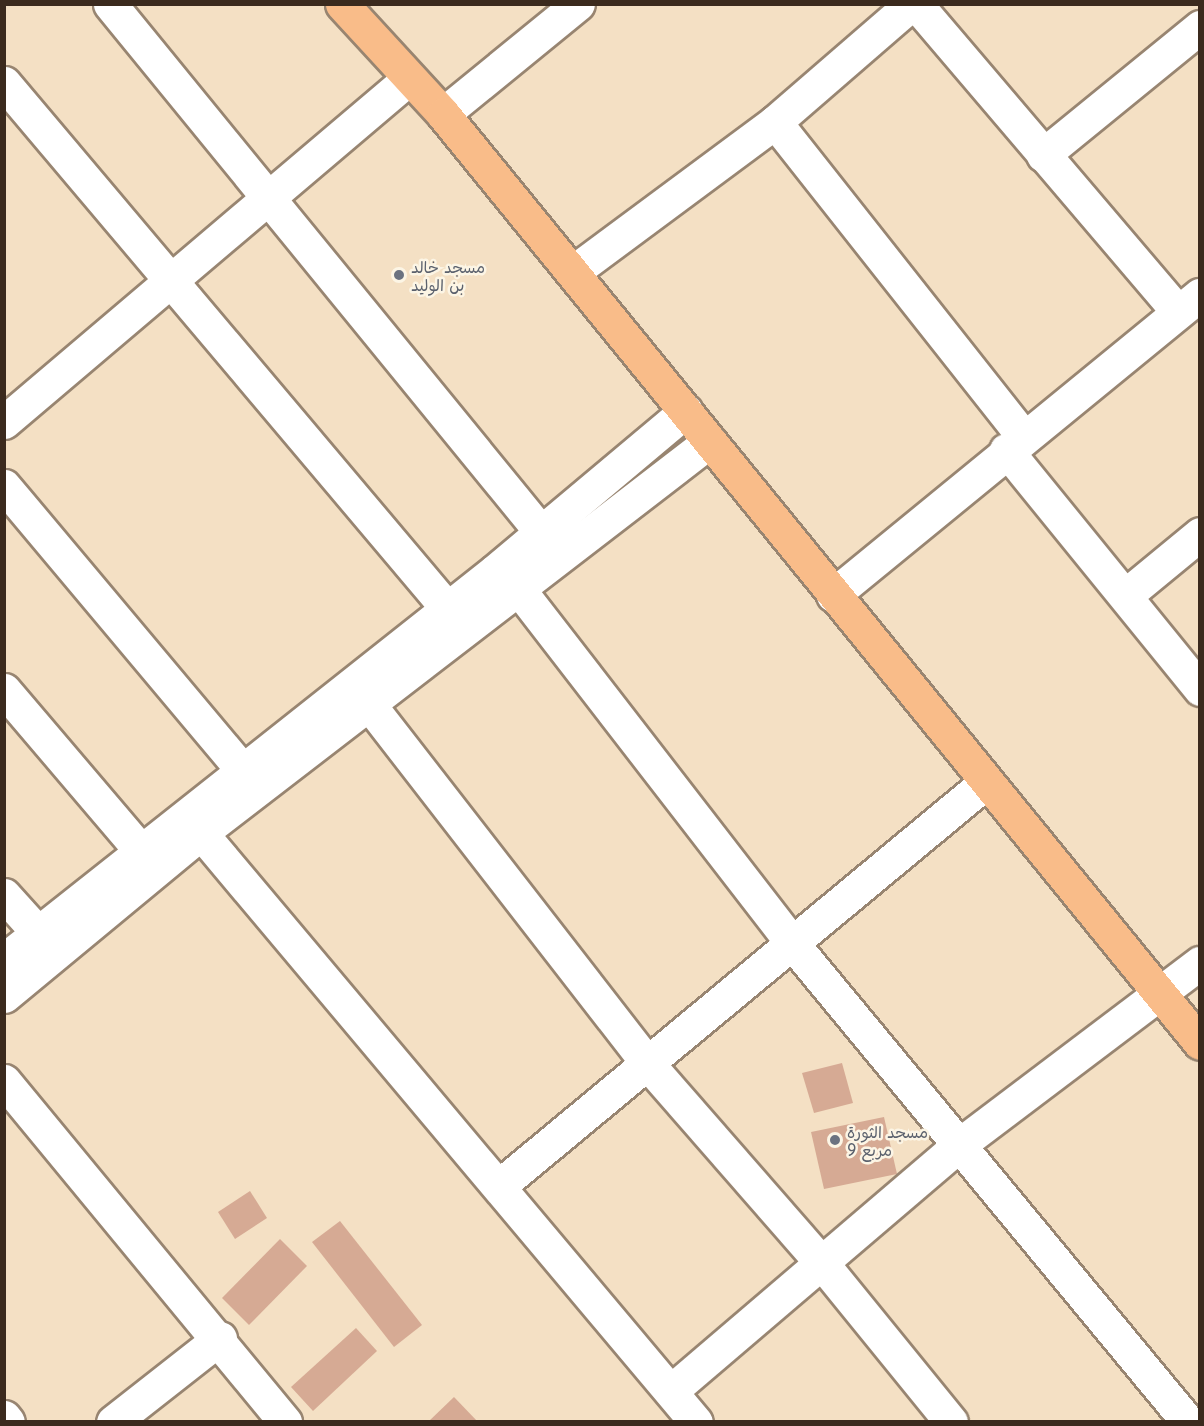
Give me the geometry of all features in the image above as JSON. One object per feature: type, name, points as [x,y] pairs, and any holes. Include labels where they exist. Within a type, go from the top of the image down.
[{"type":"main road","points":[[342,4],[408,80],[443,114],[686,411],[985,783],[1200,1043]]},
{"type":"street","points":[[110,4],[541,531]]},
{"type":"street","points":[[443,114],[578,4]]},
{"type":"street","points":[[573,272],[775,122],[911,4]]},
{"type":"street","points":[[833,595],[1015,443],[1189,303],[1043,154],[916,4]]},
{"type":"street","points":[[1043,154],[1200,27]]},
{"type":"street","points":[[4,422],[408,80]]},
{"type":"street","points":[[4,82],[447,608]]},
{"type":"street","points":[[775,122],[1126,595],[1200,689]]},
{"type":"street","points":[[4,996],[46,942],[141,851],[447,608],[686,411]]},
{"type":"street","points":[[4,960],[46,942],[201,833],[517,587],[710,441]]},
{"type":"street","points":[[4,486],[242,770]]},
{"type":"street","points":[[1126,595],[1200,534]]},
{"type":"street","points":[[517,587],[792,943],[1188,1422]]},
{"type":"street","points":[[4,690],[141,851]]},
{"type":"street","points":[[368,703],[648,1064],[821,1262],[951,1422]]},
{"type":"street","points":[[499,1186],[985,783]]},
{"type":"street","points":[[201,833],[696,1422]]},
{"type":"street","points":[[4,895],[46,942]]},
{"type":"street","points":[[671,1391],[959,1145],[1200,963]]},
{"type":"street","points":[[4,1081],[219,1338],[285,1422]]},
{"type":"street","points":[[113,1422],[219,1338]]},
{"type":"street","points":[[4,1417],[8,1422]]},
{"type":"building","points":[[842,1063],[853,1103],[814,1113],[802,1073]]},
{"type":"building","points":[[884,1117],[897,1174],[824,1189],[811,1132]]},
{"type":"building","points":[[250,1191],[267,1218],[235,1239],[218,1212]]},
{"type":"building","points":[[340,1221],[422,1325],[394,1347],[312,1242]]},
{"type":"building","points":[[280,1239],[307,1266],[249,1325],[222,1298]]},
{"type":"building","points":[[356,1328],[377,1351],[313,1411],[291,1387]]},
{"type":"building","points":[[454,1397],[478,1422],[428,1422]]},
{"type":"place","name":"مسجد خالد بن الوليد","points":[[399,275]]},
{"type":"place","name":"مسجد الثورة مربع 9","points":[[835,1140]]}]
